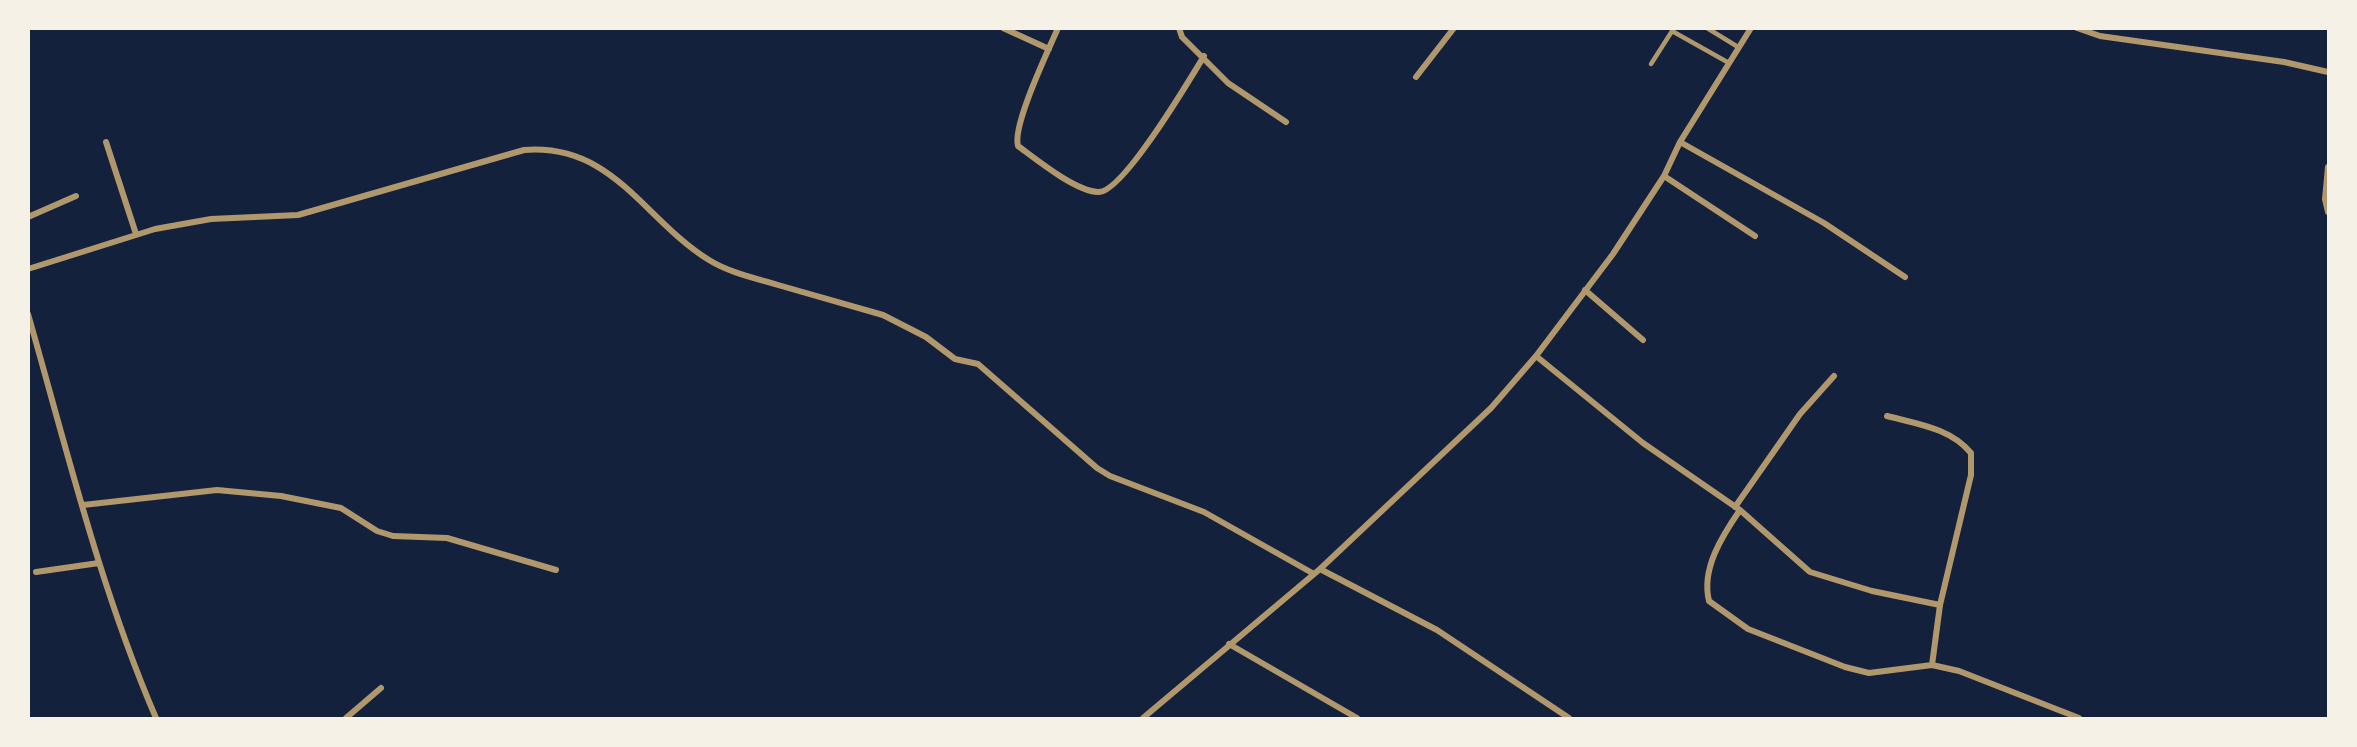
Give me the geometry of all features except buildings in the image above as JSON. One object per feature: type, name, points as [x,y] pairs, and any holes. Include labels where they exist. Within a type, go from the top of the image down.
[{"type":"street","points":[[1002,28],[1049,49]]},
{"type":"street","points":[[1058,28],[1017,133],[1018,146],[1059,176],[1095,192],[1108,191],[1117,181],[1161,125],[1204,56]]},
{"type":"street","points":[[1179,28],[1182,37],[1204,56],[1228,83],[1286,122]]},
{"type":"street","points":[[1416,77],[1454,28]]},
{"type":"street","points":[[1143,718],[1320,569],[1464,436],[1536,356],[1613,255],[1664,176],[1680,142],[1750,28]]},
{"type":"street","points":[[2077,28],[2100,36],[2284,62],[2328,72]]},
{"type":"street","points":[[106,142],[136,234]]},
{"type":"street","points":[[1680,142],[1824,223],[1905,278]]},
{"type":"street","points":[[28,269],[136,234],[211,219],[298,215],[524,150],[547,148],[564,151],[596,165],[616,179],[652,214],[708,260],[741,274],[883,315],[902,324],[926,337],[955,359],[978,364],[1097,468],[1110,476],[1204,512],[1314,574]]},
{"type":"street","points":[[2328,167],[2325,199],[2328,212]]},
{"type":"street","points":[[1664,176],[1755,236]]},
{"type":"street","points":[[28,217],[76,196]]},
{"type":"street","points":[[1586,290],[1643,340]]},
{"type":"street","points":[[28,314],[99,562],[132,662],[156,718]]},
{"type":"street","points":[[1536,356],[1643,443],[1738,508],[1810,573],[1872,591],[1940,605]]},
{"type":"street","points":[[1834,376],[1800,414],[1738,508],[1711,563],[1705,581],[1709,602],[1748,629],[1845,667],[1878,673],[1932,665],[1986,680],[2067,716],[2079,718]]},
{"type":"street","points":[[1887,416],[1936,429],[1960,440],[1971,453],[1971,475],[1940,605],[1932,665]]},
{"type":"street","points":[[83,505],[217,490],[280,496],[341,508],[377,531],[393,536],[447,538],[556,570]]},
{"type":"street","points":[[36,572],[99,562]]},
{"type":"street","points":[[1320,569],[1437,630],[1569,718]]},
{"type":"street","points":[[1229,645],[1357,718]]},
{"type":"street","points":[[346,718],[381,688]]},
{"type":"lane","points":[[1707,28],[1738,48]]},
{"type":"lane","points":[[1651,64],[1673,30],[1729,63]]}]
